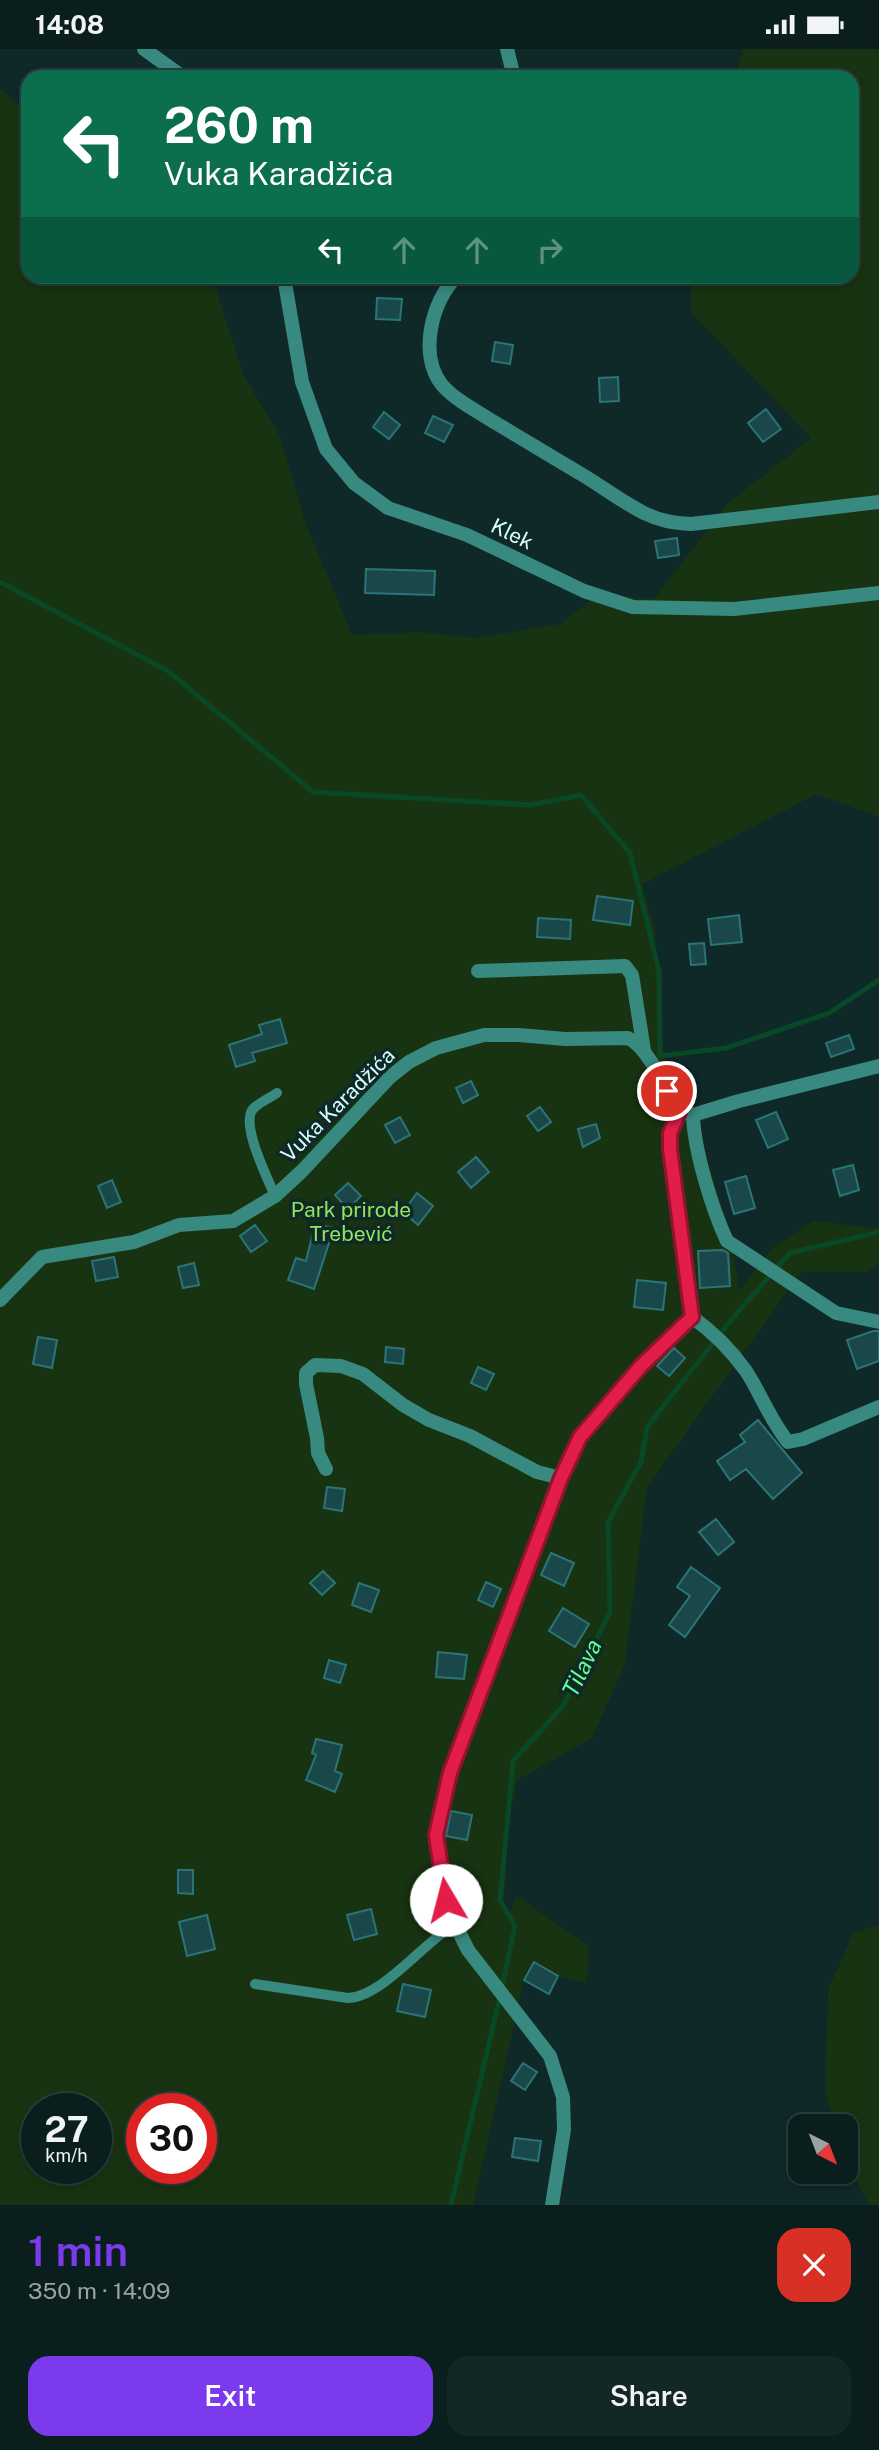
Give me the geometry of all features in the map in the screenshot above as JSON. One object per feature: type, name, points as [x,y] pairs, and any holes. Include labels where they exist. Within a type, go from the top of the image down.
[{"type":"street","points":[[144,49],[173,70]]},
{"type":"street","points":[[507,49],[512,70]]},
{"type":"street","name":"Klek","points":[[285,284],[302,382],[327,449],[354,483],[388,508],[467,535],[584,591],[633,607],[734,609],[879,593]]},
{"type":"street","points":[[449,284],[435,314],[429,339],[432,365],[442,384],[468,406],[627,504],[668,522],[691,524],[879,502]]},
{"type":"street","points":[[478,971],[625,966],[632,975],[644,1052],[686,1113],[719,1224],[727,1241],[836,1314],[879,1322]]},
{"type":"street","name":"Vuka Karadžića","points":[[0,1300],[42,1257],[134,1242],[180,1225],[233,1221],[275,1196],[390,1077],[409,1062],[436,1048],[484,1035],[519,1035],[565,1039],[628,1038],[637,1042],[644,1052]]},
{"type":"street","points":[[879,1066],[686,1113],[670,1133],[692,1317],[714,1333],[746,1371],[788,1442],[803,1439],[879,1407]]},
{"type":"street","points":[[552,2205],[564,2130],[563,2097],[550,2056],[468,1949],[455,1924],[446,1900],[436,1835],[450,1773],[561,1478],[580,1437],[641,1366],[692,1317]]},
{"type":"street","points":[[326,1469],[318,1453],[306,1384],[306,1373],[315,1365],[341,1366],[363,1374],[403,1405],[429,1420],[470,1436],[537,1472],[561,1478]]},
{"type":"lane","points":[[275,1196],[260,1162],[249,1118],[252,1110],[277,1093]]},
{"type":"lane","points":[[255,1984],[348,1998],[362,1997],[379,1987],[435,1937],[455,1924]]},
{"type":"green space","name":"Park prirode Trebević","points":[[744,49],[879,49],[879,817],[817,794],[642,884],[655,930],[664,1056],[674,1083],[688,1093],[693,1104],[694,1118],[731,1235],[739,1291],[773,1247],[813,1221],[873,1228],[879,1226],[879,1262],[867,1272],[801,1272],[647,1487],[625,1664],[592,1738],[517,1780],[513,1802],[509,1795],[504,1828],[507,1874],[503,1905],[509,1916],[517,1896],[589,1946],[587,1983],[527,1968],[473,2205],[0,2205],[0,89],[21,106],[21,284],[214,284],[244,376],[280,436],[305,522],[352,635],[421,632],[476,638],[560,624],[600,594],[654,599],[726,505],[811,438],[691,312],[691,284],[859,284],[859,70],[736,70]]},
{"type":"green space","points":[[879,1925],[879,2205],[869,2205],[858,2183],[858,2114],[832,2114],[825,2090],[828,1990],[853,1933]]},
{"type":"building","points":[[377,298],[402,299],[400,320],[376,319]]},
{"type":"building","points":[[495,342],[513,345],[510,364],[492,361]]},
{"type":"building","points":[[618,377],[619,401],[600,402],[599,378]]},
{"type":"building","points":[[766,409],[781,429],[763,442],[748,423]]},
{"type":"building","points":[[384,412],[400,425],[389,439],[373,427]]},
{"type":"building","points":[[433,416],[453,425],[444,442],[425,433]]},
{"type":"building","points":[[677,538],[679,555],[658,558],[655,541]]},
{"type":"building","points":[[366,569],[435,571],[434,595],[365,593]]},
{"type":"building","points":[[597,896],[633,901],[630,925],[593,920]]},
{"type":"building","points":[[739,915],[742,942],[711,945],[708,919]]},
{"type":"building","points":[[538,918],[571,920],[570,939],[537,937]]},
{"type":"building","points":[[704,943],[706,964],[691,965],[689,944]]},
{"type":"building","points":[[280,1019],[287,1043],[252,1053],[255,1061],[236,1067],[229,1045],[262,1034],[259,1025]]},
{"type":"building","points":[[849,1035],[854,1049],[831,1057],[826,1043]]},
{"type":"building","points":[[471,1081],[478,1095],[463,1103],[456,1088]]},
{"type":"building","points":[[540,1107],[551,1122],[538,1131],[527,1116]]},
{"type":"building","points":[[776,1112],[788,1139],[768,1148],[756,1120]]},
{"type":"building","points":[[400,1117],[410,1135],[395,1143],[385,1125]]},
{"type":"building","points":[[596,1124],[600,1138],[583,1147],[578,1129]]},
{"type":"building","points":[[476,1157],[489,1172],[471,1188],[458,1172]]},
{"type":"building","points":[[853,1165],[859,1190],[840,1196],[833,1170]]},
{"type":"building","points":[[746,1176],[755,1208],[734,1214],[725,1182]]},
{"type":"building","points":[[112,1180],[121,1202],[107,1208],[98,1186]]},
{"type":"building","points":[[348,1183],[361,1196],[348,1209],[335,1195]]},
{"type":"building","points":[[417,1193],[433,1206],[418,1225],[403,1212]]},
{"type":"building","points":[[315,1224],[334,1228],[314,1289],[288,1280],[296,1258],[306,1261]]},
{"type":"building","points":[[255,1225],[267,1241],[251,1252],[240,1236]]},
{"type":"building","points":[[723,1250],[728,1253],[730,1286],[700,1288],[698,1251]]},
{"type":"building","points":[[114,1257],[118,1277],[96,1281],[92,1261]]},
{"type":"building","points":[[194,1263],[199,1285],[183,1288],[178,1267]]},
{"type":"building","points":[[637,1280],[666,1283],[663,1310],[634,1307]]},
{"type":"building","points":[[879,1331],[879,1361],[857,1369],[847,1340]]},
{"type":"building","points":[[38,1337],[57,1340],[52,1368],[33,1364]]},
{"type":"building","points":[[386,1347],[404,1349],[403,1364],[385,1362]]},
{"type":"building","points":[[674,1348],[685,1358],[669,1376],[657,1366]]},
{"type":"building","points":[[478,1367],[494,1374],[486,1390],[471,1383]]},
{"type":"building","points":[[758,1420],[802,1473],[773,1499],[746,1469],[730,1480],[717,1461],[745,1442],[740,1435]]},
{"type":"building","points":[[327,1487],[345,1489],[342,1511],[324,1508]]},
{"type":"building","points":[[716,1519],[734,1542],[718,1555],[699,1532]]},
{"type":"building","points":[[551,1553],[574,1563],[564,1586],[541,1575]]},
{"type":"building","points":[[691,1567],[720,1588],[685,1637],[669,1625],[690,1596],[677,1587]]},
{"type":"building","points":[[323,1571],[335,1583],[322,1595],[310,1583]]},
{"type":"building","points":[[486,1582],[501,1589],[493,1607],[478,1600]]},
{"type":"building","points":[[359,1583],[379,1590],[371,1612],[352,1605]]},
{"type":"building","points":[[563,1608],[589,1624],[575,1647],[549,1631]]},
{"type":"building","points":[[438,1652],[467,1655],[464,1679],[436,1677]]},
{"type":"building","points":[[329,1660],[346,1665],[340,1683],[324,1678]]},
{"type":"building","points":[[316,1739],[342,1745],[335,1771],[342,1774],[335,1792],[306,1780],[316,1755],[312,1753]]},
{"type":"building","points":[[451,1811],[472,1815],[467,1840],[446,1836]]},
{"type":"building","points":[[178,1870],[193,1870],[193,1894],[178,1893]]},
{"type":"building","points":[[371,1909],[377,1934],[354,1940],[347,1915]]},
{"type":"building","points":[[207,1915],[215,1949],[187,1956],[179,1922]]},
{"type":"building","points":[[534,1962],[558,1976],[549,1994],[524,1980]]},
{"type":"building","points":[[403,1984],[431,1990],[425,2017],[397,2011]]},
{"type":"building","points":[[523,2063],[537,2072],[525,2090],[511,2081]]},
{"type":"building","points":[[515,2138],[541,2141],[538,2161],[512,2157]]},
{"type":"waterway","points":[[0,582],[168,671],[313,792],[531,805],[581,795],[630,853],[659,971],[660,1056],[726,1048],[829,1013],[879,980]]},
{"type":"waterway","name":"Tilava","points":[[502,1987],[515,1926],[500,1900],[513,1761],[563,1706],[610,1612],[608,1522],[641,1462],[647,1427],[731,1320],[790,1253],[879,1232]]},
{"type":"waterway","name":"Tilava","points":[[451,2205],[500,1997]]},
{"type":"route","points":[[446,1900],[436,1835],[450,1773],[561,1478],[580,1437],[641,1366],[692,1317],[670,1149],[670,1133],[679,1112],[667,1091]]}]
